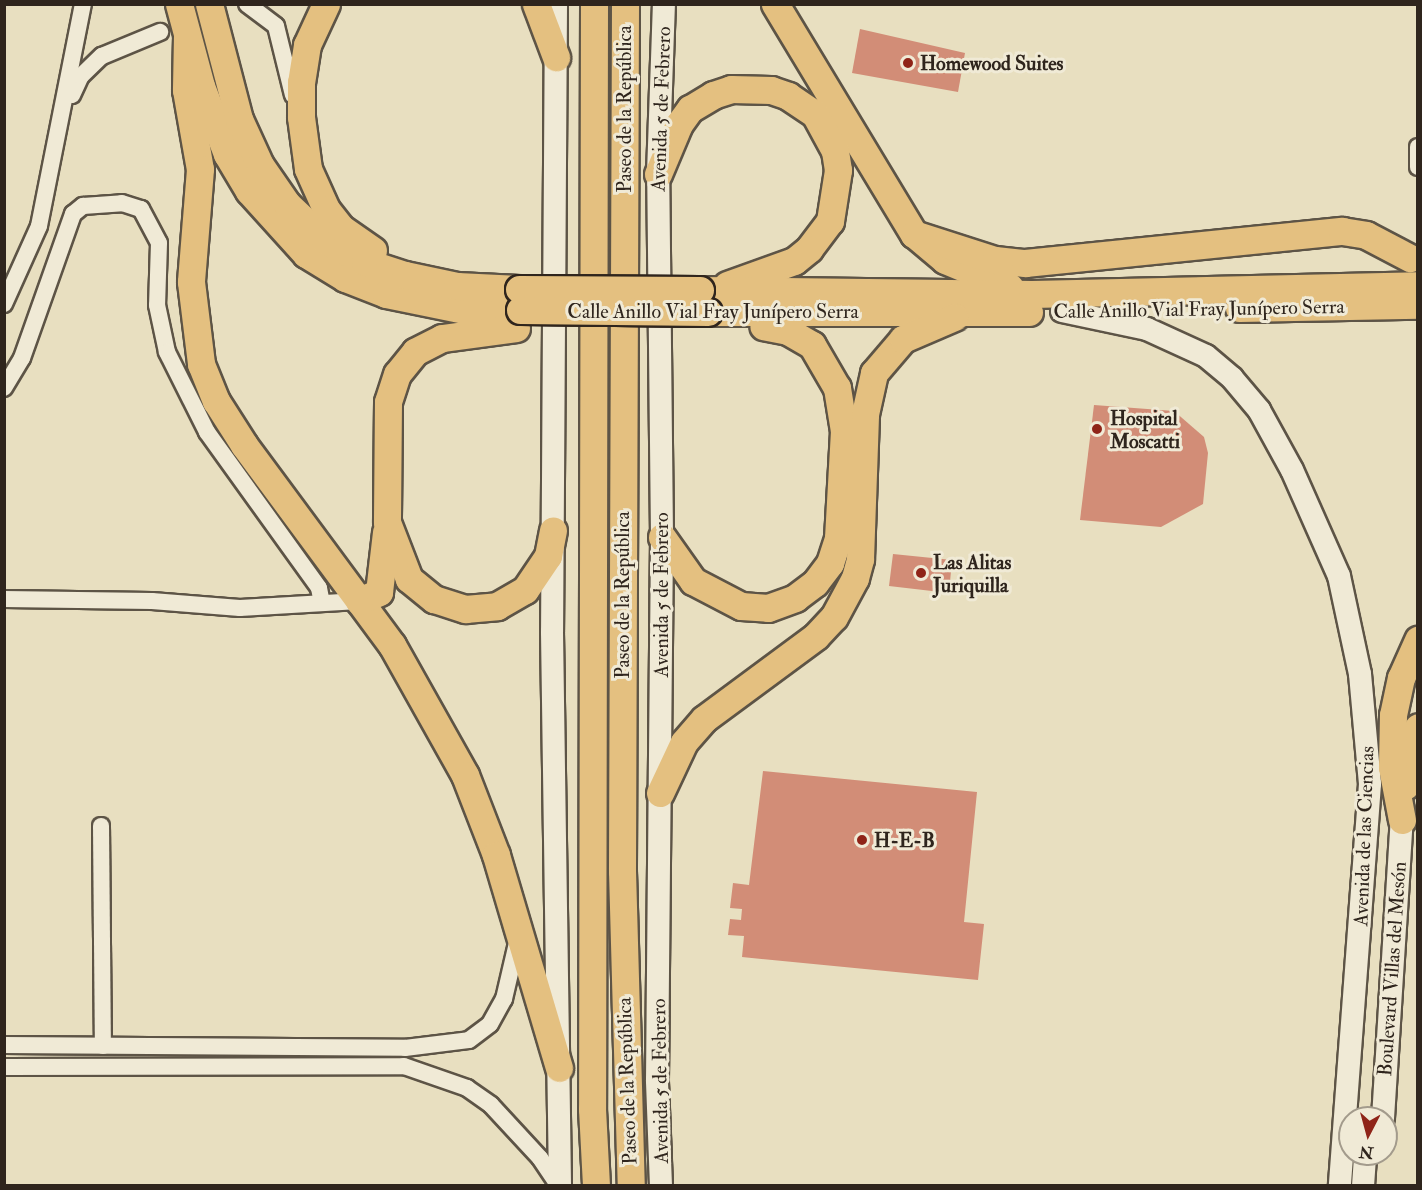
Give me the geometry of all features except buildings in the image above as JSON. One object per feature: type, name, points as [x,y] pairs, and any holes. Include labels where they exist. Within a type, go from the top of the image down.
[{"type":"highway","name":"Calle Anillo Vial Fray Junípero Serra","points":[[179,4],[187,36],[227,154],[249,191],[306,254],[345,278],[386,294],[464,310],[707,305],[1032,294],[1408,295]]},
{"type":"highway","points":[[326,4],[308,45],[301,82],[301,117],[308,169],[326,209],[341,228],[375,252],[457,286]]},
{"type":"highway","points":[[536,4],[556,57]]},
{"type":"highway","name":"Paseo de la República","points":[[594,4],[592,1109],[596,1185]]},
{"type":"highway","name":"Paseo de la República","points":[[625,4],[622,871],[631,1185]]},
{"type":"highway","points":[[775,4],[914,234],[945,260],[990,281],[1032,294]]},
{"type":"highway","name":"Calle Anillo Vial Fray Junípero Serra","points":[[219,6],[239,119],[260,165],[287,204],[325,240],[365,262],[457,286],[518,309]]},
{"type":"highway","points":[[187,36],[186,90],[200,169],[190,282],[201,364],[216,401],[244,445],[398,654],[465,775],[496,855],[559,1068]]},
{"type":"highway","points":[[658,174],[679,124],[690,109],[731,89],[771,90],[788,96],[815,114],[835,151],[838,170],[830,221],[809,249],[794,261],[707,305]]},
{"type":"highway","points":[[914,234],[995,260],[1025,262],[1342,231],[1366,235],[1410,258]]},
{"type":"highway","name":"Calle Anillo Vial Fray Junípero Serra","points":[[707,305],[969,313],[1062,311],[1408,295]]},
{"type":"highway","points":[[359,602],[379,592],[387,522],[388,402],[397,374],[415,352],[442,338],[518,309],[707,305],[763,326],[788,331],[812,345],[837,388],[844,431],[838,538],[830,563],[815,583],[795,598],[768,608],[741,606],[693,580],[662,537]]},
{"type":"highway","points":[[763,326],[906,311]]},
{"type":"highway","points":[[660,793],[684,742],[704,719],[816,636],[834,617],[855,578],[860,559],[865,414],[874,373],[903,339],[934,323],[969,313]]},
{"type":"highway","points":[[387,522],[409,579],[434,599],[465,609],[497,606],[525,590],[548,556],[553,530]]},
{"type":"highway","points":[[1402,820],[1392,767],[1393,716],[1401,678],[1418,640]]},
{"type":"highway","points":[[1402,820],[1407,766],[1418,727]]},
{"type":"highway","points":[[582,1185],[592,1109]]},
{"type":"main road","points":[[556,4],[553,530],[554,890],[559,1068],[559,1185]]},
{"type":"main road","name":"Avenida 5 de Febrero","points":[[661,1185],[657,1080],[662,537],[658,174],[664,4]]},
{"type":"main road","name":"Avenida de las Ciencias","points":[[1062,311],[1147,329],[1206,356],[1232,378],[1259,410],[1292,470],[1339,576],[1350,616],[1370,748],[1351,1070],[1340,1185]]},
{"type":"main road","name":"Boulevard Villas del Mesón","points":[[1384,1106],[1402,820]]},
{"type":"main road","points":[[1351,1070],[1369,1081],[1368,1106]]},
{"type":"main road","points":[[1363,1185],[1364,1166]]},
{"type":"main road","points":[[1378,1185],[1379,1166]]},
{"type":"street","points":[[4,304],[39,226],[83,4]]},
{"type":"street","points":[[247,4],[276,26],[284,49],[308,169]]},
{"type":"street","points":[[62,119],[81,76],[102,56],[160,32]]},
{"type":"street","points":[[1418,147],[1418,167]]},
{"type":"street","points":[[4,388],[21,358],[73,214],[83,206],[122,203],[141,209],[159,243],[157,305],[167,352],[207,432],[319,588],[322,603]]},
{"type":"street","points":[[4,599],[152,601],[240,608],[359,602]]},
{"type":"street","points":[[101,826],[103,1046]]},
{"type":"street","points":[[4,1045],[405,1048],[469,1040],[490,1024],[504,999],[519,939]]},
{"type":"street","points":[[132,1046],[133,1067]]},
{"type":"street","points":[[4,1067],[405,1066],[467,1088],[491,1105],[540,1158],[559,1185]]},
{"type":"place","name":"Homewood Suites","points":[[908,63]]},
{"type":"place","name":"Hospital Moscatti","points":[[1097,429]]},
{"type":"place","name":"Las Alitas Juriquilla","points":[[921,573]]},
{"type":"place","name":"H-E-B","points":[[862,840]]}]
